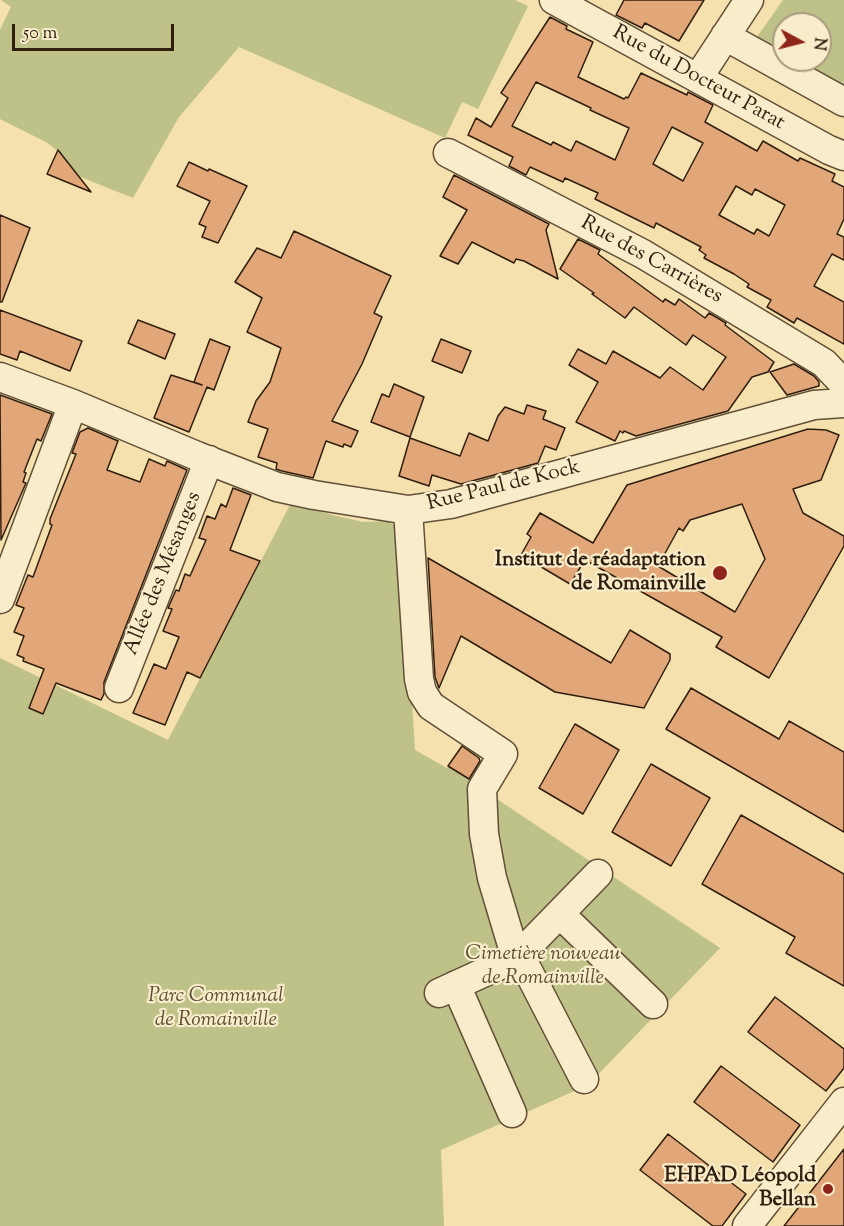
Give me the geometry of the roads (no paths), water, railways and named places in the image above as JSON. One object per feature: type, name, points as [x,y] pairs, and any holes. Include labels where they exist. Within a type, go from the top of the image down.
[{"type":"street","name":"Rue du Docteur Parat","points":[[554,0],[829,150],[844,156]]},
{"type":"street","points":[[698,78],[749,0]]},
{"type":"street","points":[[725,36],[844,102]]},
{"type":"street","name":"Rue des Carrières","points":[[448,153],[643,254],[824,363],[844,384]]},
{"type":"street","name":"Rue Paul de Kock","points":[[0,377],[73,404],[277,487],[408,510],[451,504],[814,405],[844,403]]},
{"type":"street","points":[[0,599],[73,404]]},
{"type":"street","name":"Allée des Mésanges","points":[[119,688],[209,460]]},
{"type":"street","points":[[408,510],[419,679],[422,692],[431,706],[503,754],[482,789],[484,834],[492,878],[518,955],[584,1079]]},
{"type":"street","points":[[512,1113],[448,989],[518,955],[598,874]]},
{"type":"street","points":[[560,914],[653,1004]]},
{"type":"street","points":[[747,1226],[844,1102]]},
{"type":"place","name":"Institut de réadaptation de Romainville","points":[[720,573]]},
{"type":"place","name":"EHPAD Léopold Bellan","points":[[828,1189]]},
{"type":"park label","name":"Cimetière nouveau de Romainville","points":[[543,967]]},
{"type":"park label","name":"Parc Communal de Romainville","points":[[216,1009]]}]
